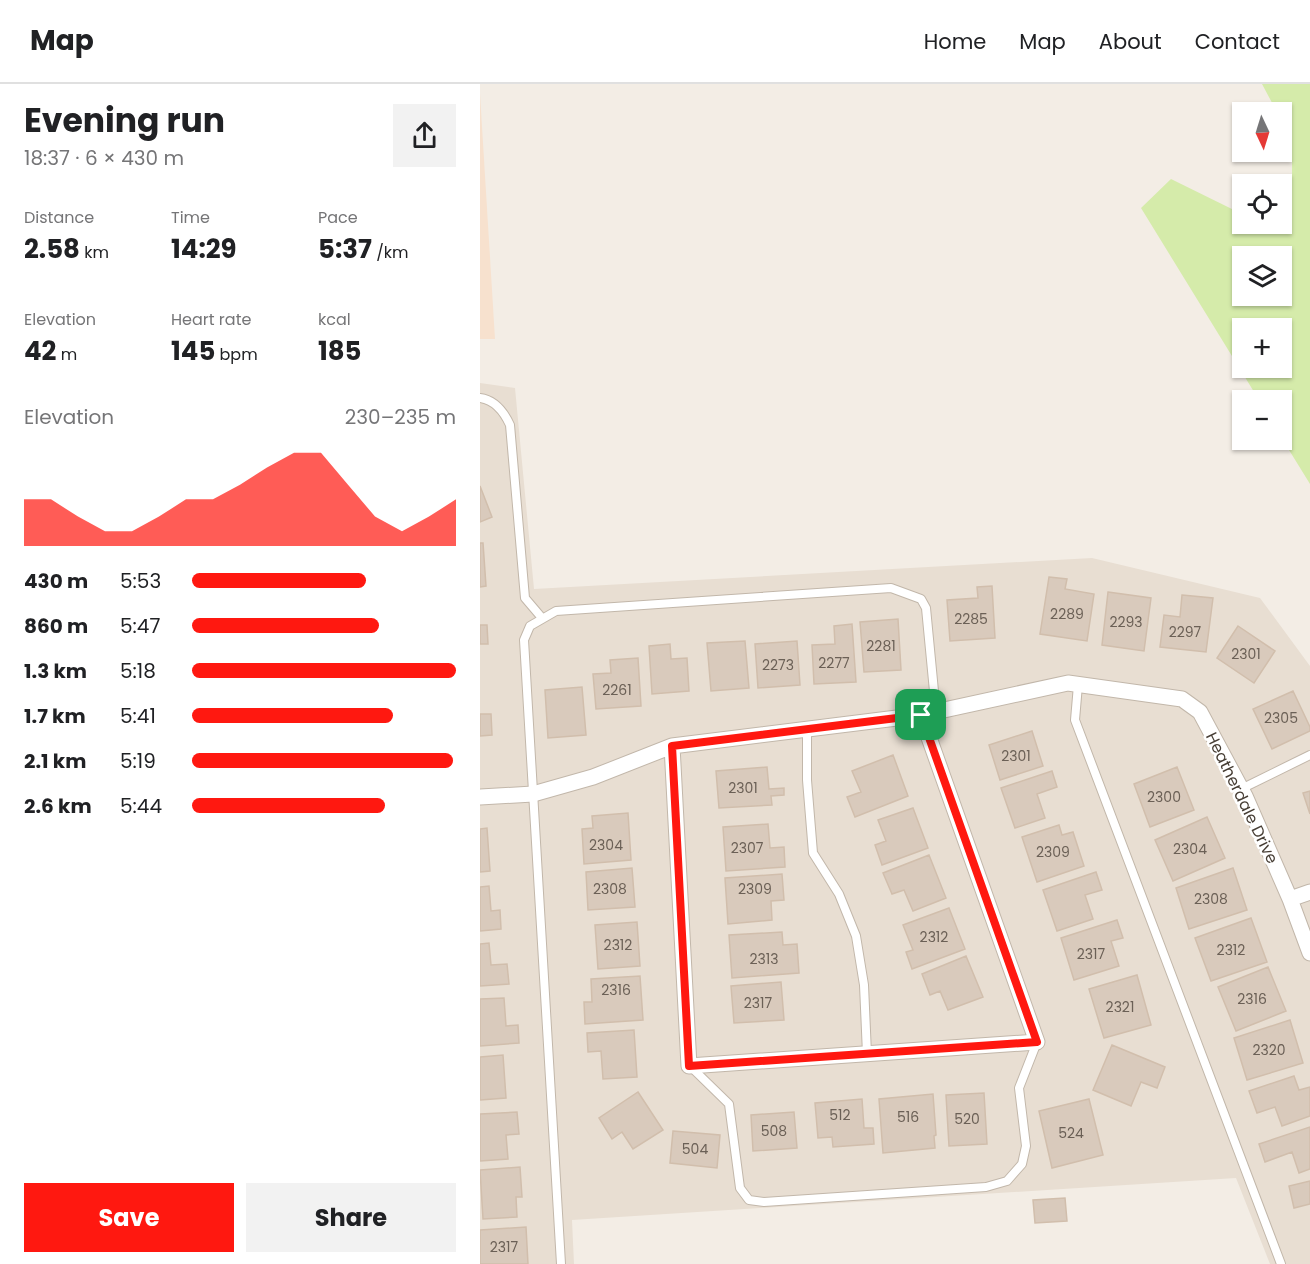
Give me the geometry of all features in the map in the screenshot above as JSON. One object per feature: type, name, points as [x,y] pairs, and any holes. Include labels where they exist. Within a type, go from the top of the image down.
[{"type":"street","name":"Heatherdale Drive","points":[[480,797],[533,794],[593,777],[672,746],[929,713],[1068,683],[1182,699],[1200,712],[1241,789],[1290,899],[1310,952]]},
{"type":"street","points":[[672,746],[689,1066],[1037,1042],[929,713]]},
{"type":"street","points":[[1290,899],[1310,892]]},
{"type":"lane","points":[[480,398],[496,404],[510,425],[525,598],[542,618]]},
{"type":"lane","points":[[561,1264],[524,640],[531,626],[556,611],[891,588],[921,599],[926,608],[929,713]]},
{"type":"lane","points":[[1078,685],[1075,720],[1281,1264]]},
{"type":"lane","points":[[807,729],[807,780],[813,853],[839,894],[856,936],[864,985],[867,1054]]},
{"type":"lane","points":[[1241,789],[1310,755]]},
{"type":"lane","points":[[689,1066],[729,1104],[740,1188],[749,1200],[764,1202],[986,1187],[1007,1181],[1022,1164],[1026,1146],[1019,1088],[1037,1042]]},
{"type":"shaded area","points":[[480,94],[495,339],[480,339]]},
{"type":"shaded area","points":[[480,383],[515,388],[534,589],[1092,558],[1260,598],[1310,666],[1310,1264],[1270,1264],[1236,1178],[572,1220],[574,1264],[480,1264]]},
{"type":"green space","points":[[1262,84],[1310,84],[1310,484],[1289,450],[1292,450],[1292,390],[1253,390],[1245,378],[1292,378],[1292,318],[1232,318],[1232,356],[1141,208],[1171,179],[1232,209],[1232,234],[1292,234],[1292,102],[1272,102]]},
{"type":"building","points":[[480,486],[492,517],[480,522]]},
{"type":"building","points":[[480,543],[483,543],[486,586],[480,587]]},
{"type":"building","points":[[1049,577],[1067,579],[1065,589],[1094,594],[1087,641],[1040,634]]},
{"type":"building","points":[[992,586],[995,638],[950,641],[947,600],[978,598],[977,587]]},
{"type":"building","points":[[1108,592],[1151,598],[1144,651],[1102,645]]},
{"type":"building","points":[[1182,595],[1213,598],[1206,652],[1160,647],[1164,615],[1180,617]]},
{"type":"building","points":[[898,619],[901,670],[864,672],[860,622]]},
{"type":"building","points":[[852,624],[856,682],[814,684],[812,645],[835,644],[834,626]]},
{"type":"building","points":[[480,625],[487,625],[488,644],[480,644]]},
{"type":"building","points":[[1238,626],[1275,651],[1254,683],[1217,658]]},
{"type":"building","points":[[745,641],[749,688],[711,691],[707,643]]},
{"type":"building","points":[[797,641],[800,685],[758,688],[755,644]]},
{"type":"building","points":[[670,644],[671,659],[687,658],[689,691],[652,694],[649,646]]},
{"type":"building","points":[[638,658],[641,706],[596,709],[593,674],[611,673],[610,660]]},
{"type":"building","points":[[582,687],[586,735],[548,738],[545,690]]},
{"type":"building","points":[[1293,691],[1310,731],[1272,749],[1253,709]]},
{"type":"building","points":[[480,714],[491,714],[492,735],[480,736]]},
{"type":"building","points":[[1032,731],[1043,766],[1000,780],[989,745]]},
{"type":"building","points":[[893,755],[908,796],[855,817],[847,797],[861,792],[852,771]]},
{"type":"building","points":[[767,767],[769,789],[784,788],[784,795],[771,796],[772,805],[719,808],[716,771]]},
{"type":"building","points":[[1177,767],[1194,810],[1150,827],[1134,784]]},
{"type":"building","points":[[1052,771],[1057,787],[1037,794],[1045,818],[1015,828],[1001,788]]},
{"type":"building","points":[[1310,791],[1310,814],[1303,793]]},
{"type":"building","points":[[913,808],[928,848],[882,865],[875,845],[886,841],[878,820]]},
{"type":"building","points":[[628,813],[631,860],[584,864],[582,829],[593,828],[592,816]]},
{"type":"building","points":[[1207,817],[1225,858],[1173,881],[1155,840]]},
{"type":"building","points":[[768,824],[770,848],[784,847],[785,867],[726,871],[723,827]]},
{"type":"building","points":[[1059,825],[1062,835],[1073,832],[1084,866],[1037,882],[1022,837]]},
{"type":"building","points":[[487,828],[490,871],[480,872],[480,829]]},
{"type":"building","points":[[929,855],[946,898],[913,911],[904,890],[892,894],[883,873]]},
{"type":"building","points":[[632,868],[635,907],[588,910],[586,872]]},
{"type":"building","points":[[1233,868],[1247,910],[1189,929],[1176,888]]},
{"type":"building","points":[[1096,872],[1102,890],[1085,895],[1093,919],[1057,931],[1043,890]]},
{"type":"building","points":[[782,874],[784,900],[771,901],[772,920],[728,924],[725,878]]},
{"type":"building","points":[[489,886],[491,911],[500,910],[501,929],[480,931],[480,887]]},
{"type":"building","points":[[949,908],[965,949],[912,969],[906,952],[913,950],[903,925]]},
{"type":"building","points":[[1251,918],[1267,962],[1211,981],[1195,938]]},
{"type":"building","points":[[1117,920],[1123,938],[1111,941],[1119,966],[1074,980],[1061,938]]},
{"type":"building","points":[[637,922],[640,966],[598,969],[595,925]]},
{"type":"building","points":[[782,932],[783,945],[797,944],[799,973],[732,978],[729,935]]},
{"type":"building","points":[[489,943],[491,965],[507,964],[509,984],[480,986],[480,944]]},
{"type":"building","points":[[966,956],[983,997],[948,1010],[940,991],[930,995],[922,974]]},
{"type":"building","points":[[1268,967],[1286,1011],[1236,1031],[1218,987]]},
{"type":"building","points":[[1137,975],[1151,1025],[1104,1038],[1089,989]]},
{"type":"building","points":[[640,976],[643,1020],[585,1024],[584,1002],[592,1002],[591,979]]},
{"type":"building","points":[[781,982],[784,1020],[734,1023],[731,986]]},
{"type":"building","points":[[504,998],[506,1026],[518,1025],[519,1043],[480,1046],[480,999]]},
{"type":"building","points":[[1290,1020],[1303,1063],[1247,1080],[1234,1038]]},
{"type":"building","points":[[634,1030],[637,1077],[603,1079],[601,1051],[588,1052],[587,1033]]},
{"type":"building","points":[[1112,1045],[1165,1067],[1157,1088],[1141,1082],[1131,1106],[1093,1090]]},
{"type":"building","points":[[503,1055],[506,1098],[480,1100],[480,1057]]},
{"type":"building","points":[[1294,1076],[1299,1090],[1310,1087],[1310,1116],[1282,1126],[1275,1107],[1257,1113],[1249,1091]]},
{"type":"building","points":[[638,1092],[663,1130],[633,1149],[622,1132],[612,1139],[599,1118]]},
{"type":"building","points":[[984,1093],[987,1144],[949,1146],[946,1095]]},
{"type":"building","points":[[933,1094],[935,1148],[883,1153],[879,1099]]},
{"type":"building","points":[[862,1099],[864,1128],[873,1128],[874,1144],[833,1147],[832,1137],[818,1138],[815,1103]]},
{"type":"building","points":[[1089,1099],[1103,1155],[1052,1168],[1039,1111]]},
{"type":"building","points":[[517,1112],[519,1134],[506,1135],[508,1159],[480,1161],[480,1114]]},
{"type":"building","points":[[794,1112],[797,1148],[753,1151],[751,1115]]},
{"type":"building","points":[[1310,1127],[1310,1169],[1299,1173],[1292,1152],[1265,1162],[1259,1144]]},
{"type":"building","points":[[673,1131],[720,1135],[717,1168],[670,1163]]},
{"type":"building","points":[[520,1167],[522,1197],[516,1197],[517,1217],[483,1219],[480,1170]]},
{"type":"building","points":[[1310,1181],[1310,1204],[1294,1208],[1289,1186]]},
{"type":"building","points":[[1065,1198],[1067,1221],[1035,1223],[1033,1200]]},
{"type":"building","points":[[526,1227],[528,1264],[480,1264],[480,1230]]},
{"type":"route","points":[[921,715],[1037,1042],[689,1066],[672,746],[921,715]]}]
